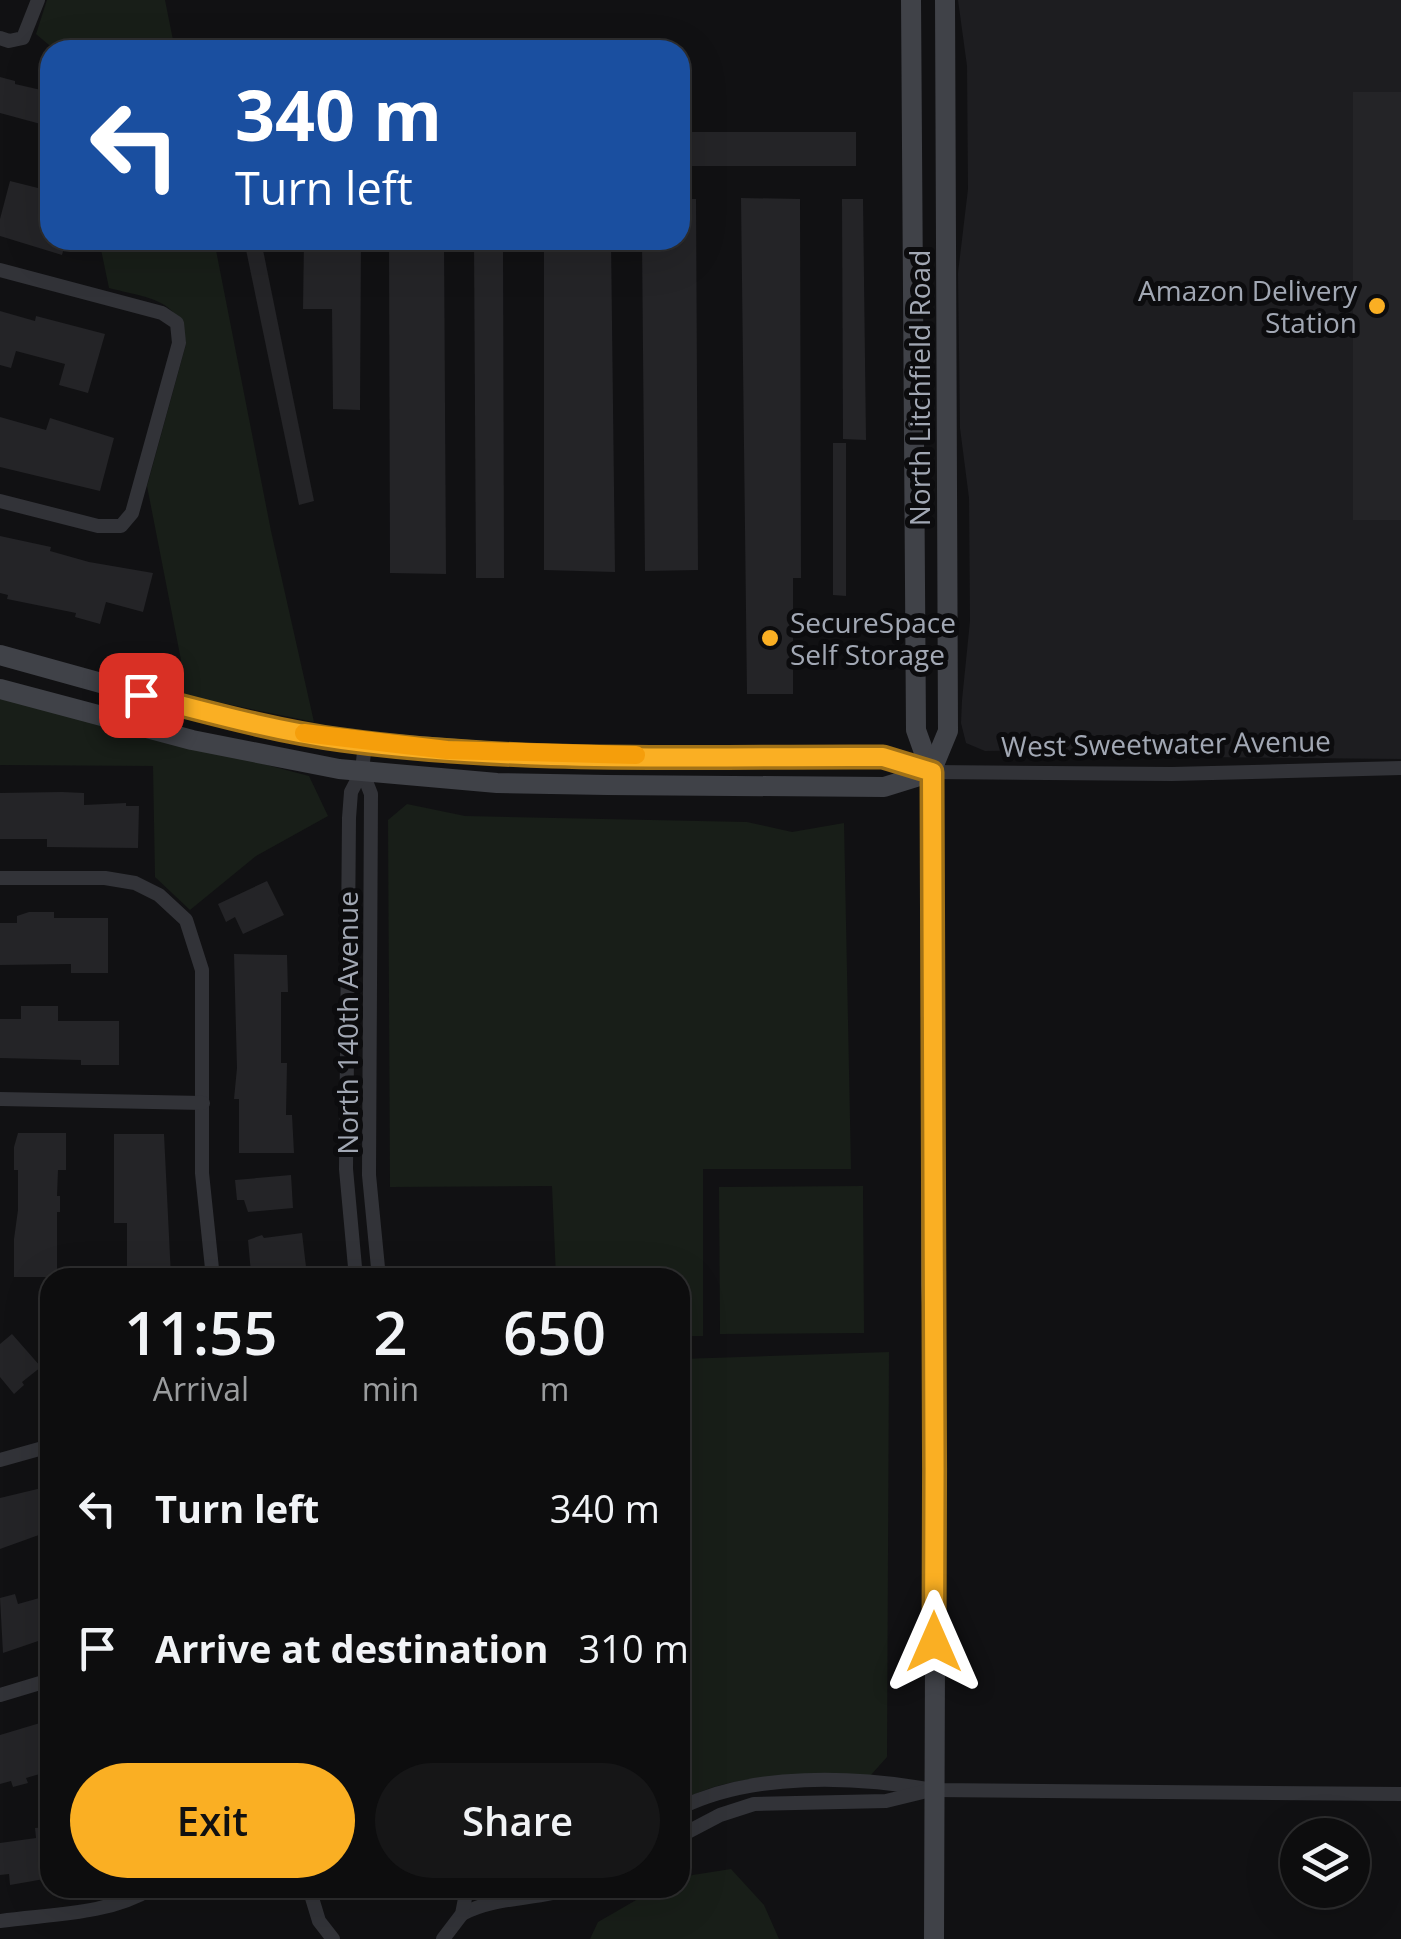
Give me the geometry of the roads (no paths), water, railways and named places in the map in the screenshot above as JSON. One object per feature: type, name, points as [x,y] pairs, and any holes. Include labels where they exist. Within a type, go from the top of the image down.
[{"type":"main road","name":"North Litchfield Road","points":[[911,0],[916,730],[932,772],[934,1939]]},
{"type":"main road","name":"North Litchfield Road","points":[[932,772],[948,731],[945,0]]},
{"type":"main road","name":"West Sweetwater Avenue","points":[[0,655],[202,711],[294,732],[365,742],[534,754],[883,757],[932,772]]},
{"type":"main road","name":"West Sweetwater Avenue","points":[[0,689],[222,747],[362,771],[498,782],[848,786],[884,786],[932,772]]},
{"type":"street","points":[[0,38],[23,38],[38,0]]},
{"type":"street","points":[[0,270],[162,314],[176,322],[179,343],[132,513],[121,526],[98,526],[0,501]]},
{"type":"street","name":"North 140th Avenue","points":[[355,1268],[346,1169],[349,818],[351,792],[362,771],[365,742]]},
{"type":"street","name":"West Sweetwater Avenue","points":[[932,772],[1172,774],[1401,768]]},
{"type":"street","name":"North 140th Avenue","points":[[362,771],[371,794],[369,1176],[378,1268]]},
{"type":"street","points":[[0,878],[104,878],[135,884],[160,895],[186,920],[202,970],[202,1173],[213,1268]]},
{"type":"street","points":[[0,1099],[203,1103]]},
{"type":"street","points":[[0,1460],[40,1449]]},
{"type":"street","points":[[0,1695],[40,1683]]},
{"type":"street","points":[[690,1804],[720,1792],[769,1782],[884,1781],[933,1790],[1401,1794]]},
{"type":"street","points":[[690,1831],[754,1804],[886,1802],[933,1790]]},
{"type":"street","points":[[0,1921],[96,1908],[136,1898]]},
{"type":"street","points":[[312,1898],[319,1921],[331,1938]]},
{"type":"street","points":[[443,1939],[462,1914],[465,1898]]},
{"type":"street","points":[[462,1914],[498,1901],[521,1898]]},
{"type":"place","name":"Amazon Delivery Station","points":[[1377,306]]},
{"type":"place","name":"SecureSpace Self Storage","points":[[770,638]]}]
